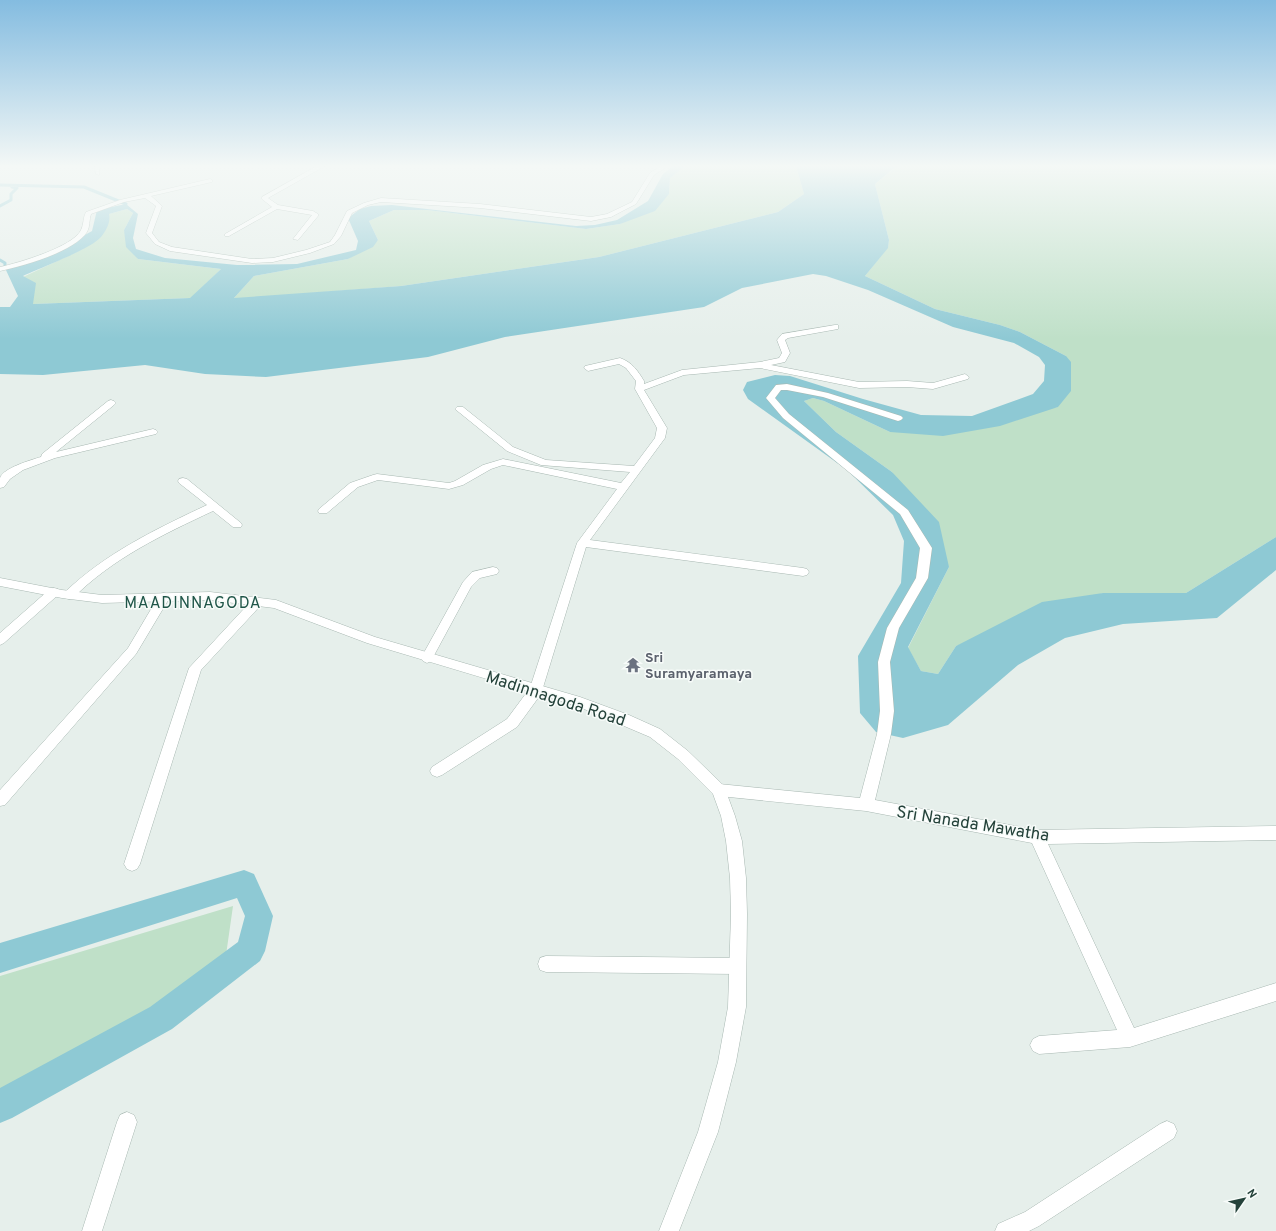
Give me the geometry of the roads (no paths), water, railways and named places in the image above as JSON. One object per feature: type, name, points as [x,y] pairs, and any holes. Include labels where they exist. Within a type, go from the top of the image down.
[{"type":"street","points":[[0,270],[53,252],[72,243],[84,232],[86,223]]},
{"type":"street","points":[[153,223],[149,233],[157,244],[170,249],[252,261],[273,260],[313,250],[332,243],[338,236],[344,223]]},
{"type":"street","points":[[228,235],[249,223]]},
{"type":"street","points":[[296,239],[309,223]]},
{"type":"street","points":[[638,389],[682,374],[710,369],[760,365],[782,360],[786,353],[781,340],[785,336],[835,328]]},
{"type":"street","points":[[437,771],[512,723],[536,690],[582,543],[660,438],[662,428],[638,389],[640,382],[629,366],[620,361],[588,368]]},
{"type":"street","points":[[760,365],[859,385],[907,384],[933,386],[965,377]]},
{"type":"street","points":[[866,805],[884,734],[887,711],[884,662],[893,628],[922,578],[926,548],[904,512],[786,416],[770,398],[779,387],[787,387],[825,395],[898,418]]},
{"type":"street","points":[[39,461],[111,403]]},
{"type":"street","points":[[460,409],[510,450],[544,463],[637,469]]},
{"type":"street","points":[[0,485],[6,477],[19,468],[52,456],[154,432]]},
{"type":"street","points":[[323,511],[354,485],[377,477],[449,486],[459,483],[487,467],[503,462],[623,487]]},
{"type":"street","points":[[183,481],[237,525]]},
{"type":"street","points":[[69,595],[82,581],[144,540],[214,506]]},
{"type":"street","points":[[582,543],[803,572]]},
{"type":"street","points":[[428,658],[467,585],[476,574],[493,570]]},
{"type":"street","name":"Madinnagoda Road","points":[[0,582],[69,595],[102,599],[210,596],[276,604],[371,640],[580,702],[624,719],[654,734],[683,755],[719,790],[728,816],[734,841],[739,914],[737,1007],[727,1062],[708,1132],[669,1231]]},
{"type":"street","points":[[0,640],[54,592]]},
{"type":"street","points":[[0,800],[132,650],[164,597]]},
{"type":"street","points":[[132,864],[195,668],[258,602]]},
{"type":"street","name":"Sri Nanada Mawatha","points":[[719,790],[866,805],[1037,837],[1276,833]]},
{"type":"street","points":[[1037,837],[1130,1038]]},
{"type":"street","points":[[546,964],[738,966]]},
{"type":"street","points":[[1039,1045],[1130,1038],[1276,992]]},
{"type":"street","points":[[92,1231],[127,1122]]},
{"type":"street","points":[[1005,1231],[1032,1219],[1167,1131]]},
{"type":"water","points":[[94,223],[109,223],[101,237],[95,242],[76,253],[23,276],[36,283],[33,304],[190,298],[221,269],[138,259],[126,247],[124,230],[127,223],[136,223],[133,238],[136,249],[165,258],[237,265],[297,264],[356,250],[358,241],[350,223],[370,223],[378,240],[373,247],[348,259],[254,276],[234,298],[401,286],[599,257],[732,223],[885,223],[889,240],[888,248],[865,276],[935,309],[1000,325],[1020,332],[1066,356],[1071,362],[1071,391],[1058,407],[1000,426],[943,436],[890,432],[824,401],[813,398],[804,401],[836,432],[892,472],[939,522],[949,567],[908,647],[921,671],[938,674],[956,646],[1042,602],[1103,593],[1186,593],[1276,537],[1276,570],[1217,618],[1123,624],[1065,638],[1018,665],[948,725],[903,738],[876,732],[860,713],[858,656],[901,583],[904,541],[893,515],[847,470],[748,399],[743,390],[747,382],[775,375],[790,376],[863,399],[921,415],[972,416],[1033,394],[1044,381],[1045,365],[1039,357],[1014,343],[953,327],[868,290],[826,276],[813,274],[742,288],[704,307],[505,337],[428,357],[266,377],[205,374],[145,365],[43,375],[0,374],[0,307],[10,307],[18,296],[5,268],[69,244],[92,231]]},
{"type":"water","points":[[540,223],[576,226],[621,223],[586,229]]},
{"type":"waterway","points":[[0,260],[5,263],[5,268]]},
{"type":"waterway","points":[[0,958],[244,883],[259,916],[250,951],[161,1018],[0,1106]]},
{"type":"place","name":"Sri Suramyaramaya","points":[[633,665]]},
{"type":"district","name":"MAADINNAGODA","points":[[193,602]]}]
